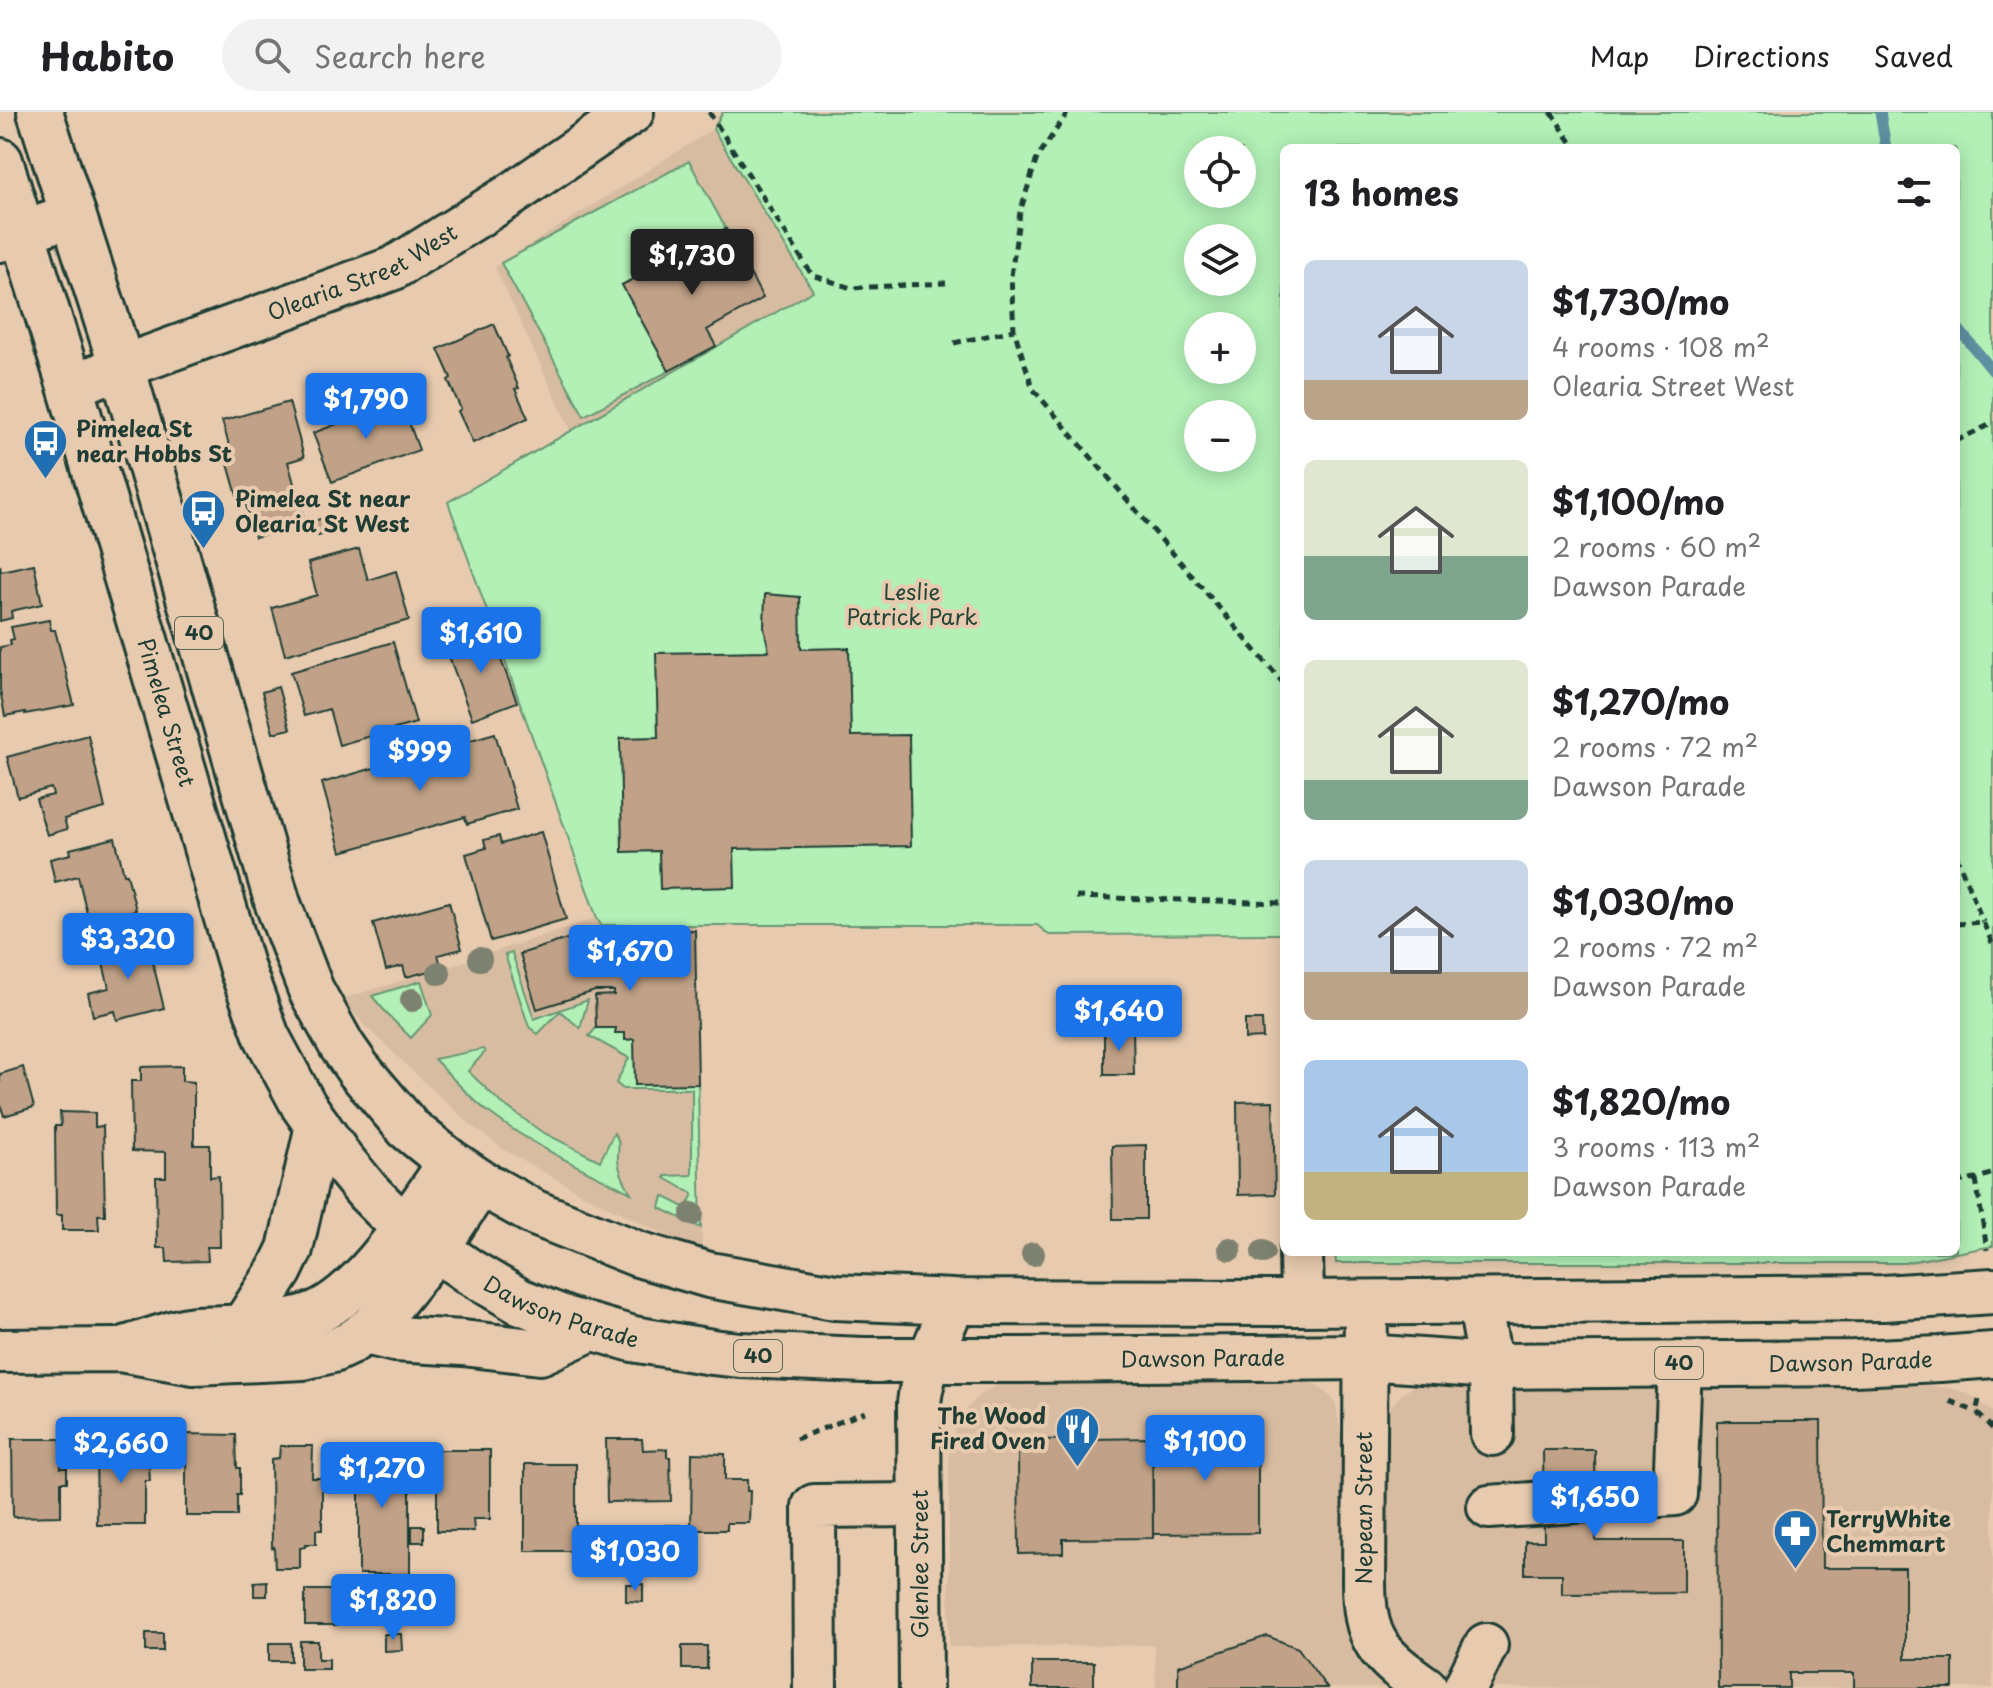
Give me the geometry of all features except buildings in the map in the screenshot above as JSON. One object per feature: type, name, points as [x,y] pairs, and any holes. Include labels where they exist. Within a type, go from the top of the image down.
[{"type":"main road","name":"40","points":[[40,112],[122,367],[278,904],[306,977],[327,1021],[358,1069],[408,1128],[466,1173],[535,1213],[638,1254],[709,1275],[835,1297],[954,1302],[1302,1303],[1883,1298],[1990,1271]]},
{"type":"main road","name":"Pimelea Street","points":[[0,161],[12,236],[70,386],[249,992],[278,1059],[304,1106],[340,1158],[368,1192],[420,1238]]},
{"type":"main road","points":[[244,1326],[290,1249],[318,1126]]},
{"type":"main road","name":"Dawson Parade","points":[[420,1238],[519,1301],[554,1316],[659,1344],[740,1355],[1023,1360],[1366,1357],[1491,1366],[1854,1363],[1993,1355]]},
{"type":"main road","points":[[366,1332],[395,1339],[540,1352],[591,1328]]},
{"type":"street","name":"Olearia Street West","points":[[70,386],[394,268],[511,195],[632,112]]},
{"type":"street","points":[[12,236],[74,214]]},
{"type":"street","points":[[0,1351],[120,1350],[194,1363],[291,1359],[333,1351],[366,1332],[397,1300],[420,1238],[466,1173]]},
{"type":"street","points":[[120,1350],[189,1329],[244,1326],[313,1314],[333,1304],[369,1270],[420,1238]]},
{"type":"street","points":[[1301,1256],[1302,1303]]},
{"type":"street","points":[[1479,1301],[1491,1366],[1492,1434]]},
{"type":"street","name":"Glenlee Street","points":[[921,1688],[919,1403],[929,1359],[954,1302]]},
{"type":"street","name":"Nepean Street","points":[[1366,1302],[1364,1603],[1367,1624],[1386,1657],[1426,1688]]},
{"type":"street","points":[[1489,1507],[1675,1494],[1680,1363]]},
{"type":"street","points":[[815,1688],[814,1506],[919,1505]]},
{"type":"street","points":[[1465,1688],[1486,1645]]},
{"type":"path","points":[[709,112],[812,275],[851,288],[946,283]]},
{"type":"path","points":[[1068,112],[1037,158],[1020,212],[1011,276],[1014,330],[1033,389],[1280,679]]},
{"type":"path","points":[[1551,112],[1572,144]]},
{"type":"path","points":[[954,343],[1014,330]]},
{"type":"path","points":[[1960,439],[1993,423]]},
{"type":"path","points":[[1960,865],[1993,945]]},
{"type":"path","points":[[1076,897],[1280,903]]},
{"type":"path","points":[[1960,924],[1983,922]]},
{"type":"path","points":[[1960,1181],[1993,1173]]},
{"type":"path","points":[[1976,1179],[1990,1271]]},
{"type":"path","points":[[1979,1400],[1976,1412],[1993,1429]]},
{"type":"path","points":[[796,1439],[865,1412]]},
{"type":"shaded area","points":[[713,129],[813,291],[571,431],[495,267]]},
{"type":"shaded area","points":[[597,918],[601,925],[695,924],[702,1250],[584,1195],[503,1149],[438,1095],[341,999]]},
{"type":"shaded area","points":[[1290,1378],[1317,1385],[1336,1404],[1341,1436],[1343,1615],[1363,1663],[1391,1688],[1156,1688],[1154,1645],[949,1647],[949,1446],[960,1418],[979,1395],[1000,1383],[1014,1380]]},
{"type":"shaded area","points":[[1863,1380],[1951,1388],[1973,1396],[1993,1412],[1993,1688],[1466,1688],[1412,1651],[1392,1626],[1386,1598],[1385,1431],[1392,1405],[1415,1385],[1442,1382]]},
{"type":"green space","name":"Leslie Patrick Park","points":[[723,112],[1993,112],[1993,1246],[1960,1252],[1960,144],[1280,144],[1280,934],[1049,935],[1037,925],[601,925],[448,502],[813,291],[713,129]]},
{"type":"green space","points":[[689,161],[726,229],[622,285],[669,371],[584,416],[501,263]]},
{"type":"green space","points":[[512,953],[534,1019],[588,1000],[580,1028],[560,1011],[538,1034],[529,1027],[505,955]]},
{"type":"green space","points":[[421,981],[432,1015],[411,1038],[372,996]]},
{"type":"green space","points":[[596,1028],[616,1028],[616,1033],[625,1033],[625,1040],[634,1039],[698,1084],[701,1228],[660,1208],[663,1196],[686,1208],[693,1194],[665,1178],[692,1175],[692,1089],[623,1089],[616,1083],[629,1058],[589,1036]]},
{"type":"green space","points":[[483,1049],[485,1052],[468,1071],[499,1101],[542,1132],[600,1161],[614,1133],[619,1143],[620,1169],[631,1193],[521,1135],[473,1099],[434,1059]]},
{"type":"green space","name":"Leslie Patrick Park","points":[[1335,1256],[1941,1256],[1904,1263],[1336,1263]]},
{"type":"waterway","points":[[1880,112],[1885,144]]},
{"type":"waterway","points":[[1960,331],[1993,371]]},
{"type":"place","name":"Pimelea St near Hobbs St","points":[[45,481]]},
{"type":"place","name":"Pimelea St near Olearia St West","points":[[204,551]]},
{"type":"place","name":"The Wood Fired Oven","points":[[1077,1468]]},
{"type":"place","name":"TerryWhite Chemmart","points":[[1795,1571]]}]
